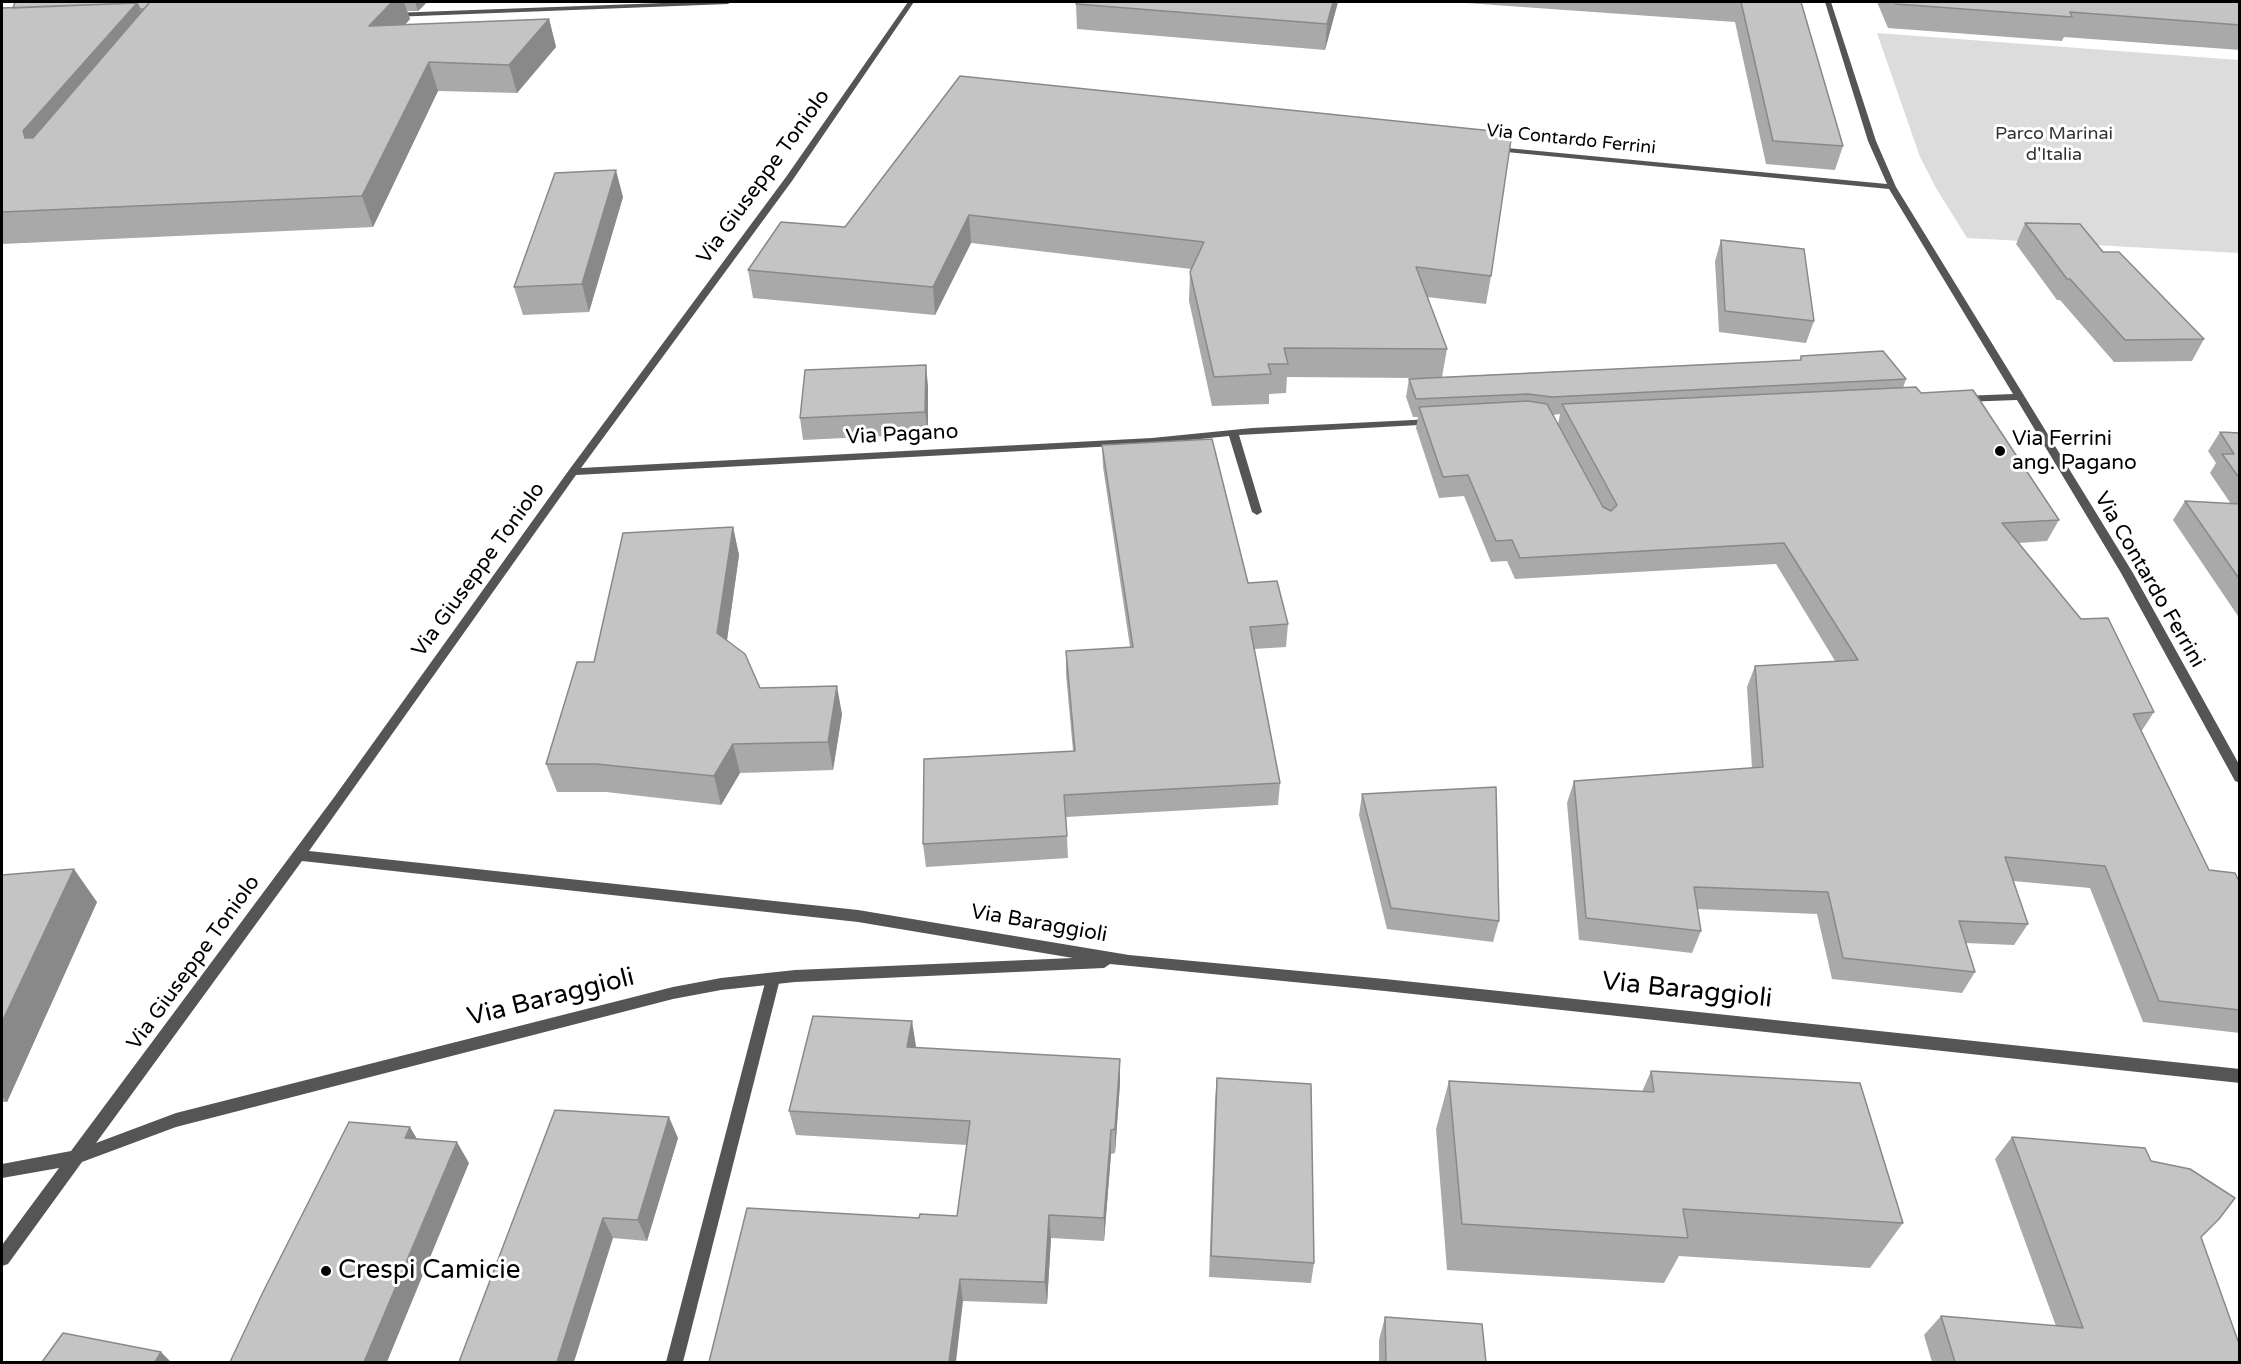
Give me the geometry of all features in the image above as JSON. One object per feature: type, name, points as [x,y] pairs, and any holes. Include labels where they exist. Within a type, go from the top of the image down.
[{"type":"street","points":[[378,16],[728,2]]},
{"type":"street","name":"Via Giuseppe Toniolo","points":[[2,1258],[298,855],[573,472],[789,178],[911,2]]},
{"type":"street","name":"Via Contardo Ferrini","points":[[1827,2],[1872,141],[1892,187],[2127,573],[2240,778]]},
{"type":"street","name":"Via Contardo Ferrini","points":[[1481,147],[1892,187]]},
{"type":"street","points":[[1945,400],[2018,397]]},
{"type":"street","name":"Via Pagano","points":[[573,472],[1140,442],[1233,433],[1442,422]]},
{"type":"street","points":[[1233,433],[1257,512]]},
{"type":"street","name":"Via Baraggioli","points":[[298,855],[869,917],[1129,961],[1397,986],[2240,1076]]},
{"type":"street","name":"Via Baraggioli","points":[[2,1171],[74,1158],[176,1120],[625,1005],[711,986],[825,974],[1129,961]]},
{"type":"street","points":[[674,1362],[773,979]]},
{"type":"green space","name":"Parco Marinai d'Italia","points":[[1877,33],[2239,60],[2239,253],[1967,238],[1920,157]]},
{"type":"building","points":[[15,2],[150,2],[144,9],[140,9],[137,3],[13,8]]},
{"type":"building","points":[[150,2],[392,2],[369,26],[549,19],[509,65],[429,62],[362,196],[2,212],[2,8],[137,3],[23,131],[25,138],[33,138]]},
{"type":"building","points":[[1078,2],[1333,2],[1327,24],[1076,4]]},
{"type":"building","points":[[1741,2],[1801,2],[1843,146],[1773,141]]},
{"type":"building","points":[[1895,2],[2240,2],[2240,25],[2070,12],[2072,17],[1896,4]]},
{"type":"building","points":[[960,76],[1512,133],[1491,276],[1416,267],[1447,349],[1284,348],[1288,364],[1268,364],[1271,374],[1214,377],[1190,272],[1204,242],[969,215],[933,287],[748,270],[781,222],[845,227]]},
{"type":"building","points":[[616,170],[582,284],[514,287],[555,173]]},
{"type":"building","points":[[2025,223],[2080,224],[2103,252],[2119,252],[2204,339],[2125,340],[2070,279],[2067,279]]},
{"type":"building","points":[[1721,240],[1804,249],[1814,321],[1725,311]]},
{"type":"building","points":[[1883,351],[1906,379],[1552,397],[1528,394],[1416,399],[1409,379],[1801,360],[1801,356]]},
{"type":"building","points":[[926,365],[925,412],[800,418],[805,370]]},
{"type":"building","points":[[1916,387],[1921,393],[1973,390],[2059,520],[2002,523],[2081,619],[2108,618],[2154,712],[2133,714],[2209,870],[2235,873],[2240,883],[2240,1010],[2159,1001],[2105,866],[2005,857],[2028,924],[1959,921],[1975,972],[1843,958],[1828,892],[1694,887],[1701,931],[1586,918],[1574,781],[1763,767],[1755,666],[1858,660],[1784,543],[1520,558],[1512,540],[1496,541],[1468,475],[1443,477],[1419,407],[1528,401],[1547,404],[1603,507],[1611,511],[1617,505],[1562,404]]},
{"type":"building","points":[[2220,432],[2240,433],[2240,479],[2222,454],[2234,454]]},
{"type":"building","points":[[1212,439],[1248,583],[1277,581],[1288,624],[1250,627],[1280,783],[1064,795],[1067,836],[923,844],[924,759],[1075,751],[1066,651],[1133,647],[1102,445]]},
{"type":"building","points":[[2185,501],[2240,504],[2240,580]]},
{"type":"building","points":[[733,527],[717,633],[745,654],[760,688],[837,686],[828,742],[733,744],[714,776],[596,764],[546,764],[577,662],[594,662],[623,533]]},
{"type":"building","points":[[1496,787],[1499,921],[1391,908],[1362,794]]},
{"type":"building","points":[[74,869],[2,1022],[2,875]]},
{"type":"building","points":[[813,1016],[912,1021],[907,1047],[1120,1059],[1115,1129],[1111,1130],[1104,1218],[1049,1215],[1045,1282],[960,1279],[949,1362],[709,1362],[747,1208],[919,1218],[920,1214],[957,1216],[970,1121],[789,1111]]},
{"type":"building","points":[[1651,1071],[1860,1083],[1903,1223],[1683,1209],[1688,1238],[1462,1224],[1449,1081],[1654,1092]]},
{"type":"building","points":[[1217,1078],[1311,1084],[1314,1263],[1211,1256]]},
{"type":"building","points":[[555,1110],[669,1117],[638,1220],[603,1218],[557,1362],[459,1362]]},
{"type":"building","points":[[349,1122],[410,1127],[405,1138],[457,1142],[364,1362],[230,1362],[263,1292]]},
{"type":"building","points":[[2012,1137],[2145,1148],[2151,1161],[2190,1169],[2235,1198],[2201,1237],[2238,1341],[2240,1341],[2240,1362],[1955,1362],[1941,1316],[2083,1328]]},
{"type":"building","points":[[1385,1317],[1482,1324],[1486,1362],[1386,1362]]},
{"type":"building","points":[[63,1333],[161,1352],[155,1362],[42,1362]]},
{"type":"place","name":"Via Ferrini ang. Pagano","points":[[2000,451]]},
{"type":"place","name":"Crespi Camicie","points":[[326,1271]]}]
